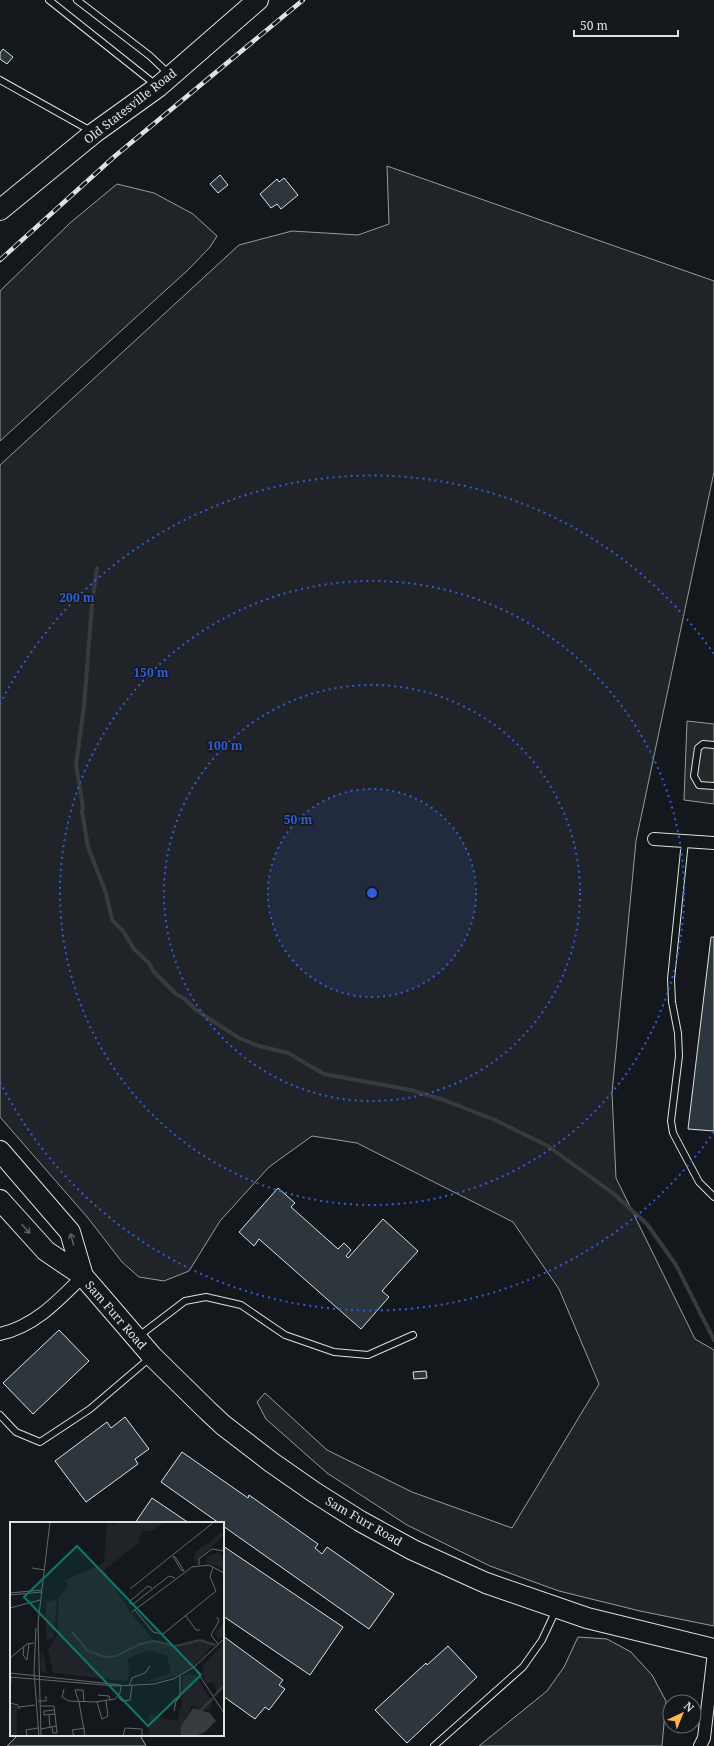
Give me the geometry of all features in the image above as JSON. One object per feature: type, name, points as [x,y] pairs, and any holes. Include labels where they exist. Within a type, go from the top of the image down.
[{"type":"main road","name":"Old Statesville Road","points":[[0,210],[94,133],[164,82],[258,0]]},
{"type":"main road","name":"Sam Furr Road","points":[[0,1151],[70,1232],[83,1276]]},
{"type":"main road","name":"Sam Furr Road","points":[[0,1200],[46,1251],[83,1276],[152,1356],[223,1425],[271,1462],[360,1521],[414,1550],[461,1572],[556,1608],[623,1628],[714,1650]]},
{"type":"street","points":[[654,838],[714,843]]},
{"type":"street","points":[[0,1334],[20,1328],[35,1320],[83,1276]]},
{"type":"street","points":[[700,1746],[704,1738],[714,1650]]},
{"type":"lane","points":[[49,0],[164,82]]},
{"type":"lane","points":[[77,0],[150,56],[164,82]]},
{"type":"lane","points":[[0,80],[94,133]]},
{"type":"lane","points":[[714,745],[704,744],[698,748],[694,776],[699,785],[714,786]]},
{"type":"lane","points":[[686,841],[671,979],[672,1002],[678,1033],[679,1056],[671,1121],[673,1133],[699,1182],[714,1197]]},
{"type":"lane","points":[[136,1338],[184,1301],[206,1297],[241,1305],[285,1334],[334,1352],[368,1355],[413,1335]]},
{"type":"lane","points":[[0,1415],[16,1432],[40,1442],[90,1409],[152,1356]]},
{"type":"lane","points":[[434,1746],[523,1667],[542,1640],[556,1608]]},
{"type":"shaded area","points":[[387,166],[714,281],[714,472],[636,841],[612,1093],[616,1178],[695,1339],[714,1350],[714,1626],[640,1611],[559,1591],[490,1566],[407,1525],[327,1473],[266,1419],[257,1402],[265,1393],[327,1450],[412,1492],[512,1528],[599,1384],[559,1289],[513,1222],[357,1143],[312,1136],[269,1167],[220,1221],[189,1271],[164,1281],[139,1277],[122,1262],[88,1218],[0,1117],[0,465],[239,245],[292,231],[358,235],[389,224]]},
{"type":"shaded area","points":[[117,184],[154,193],[193,214],[217,236],[210,247],[189,269],[0,441],[0,291],[70,223]]},
{"type":"shaded area","points":[[687,721],[714,724],[714,804],[684,800]]},
{"type":"shaded area","points":[[578,1637],[607,1639],[631,1652],[652,1675],[662,1694],[662,1746],[479,1746],[547,1691],[564,1667]]},
{"type":"shaded area","points":[[17,1736],[141,1736],[146,1746],[7,1746]]},
{"type":"building","points":[[3,49],[13,57],[7,64],[0,59],[0,53]]},
{"type":"building","points":[[220,175],[228,185],[218,193],[210,184]]},
{"type":"building","points":[[284,178],[298,195],[281,209],[277,204],[271,208],[260,194],[277,179],[279,182]]},
{"type":"building","points":[[711,937],[714,937],[714,1131],[688,1129]]},
{"type":"building","points":[[278,1188],[295,1203],[291,1207],[338,1249],[344,1243],[351,1250],[346,1256],[348,1258],[383,1219],[418,1251],[382,1291],[389,1297],[361,1329],[259,1239],[254,1246],[239,1232]]},
{"type":"building","points":[[59,1330],[89,1361],[33,1414],[3,1383]]},
{"type":"building","points":[[426,1371],[427,1378],[414,1379],[413,1372]]},
{"type":"building","points":[[125,1417],[149,1449],[135,1459],[138,1464],[86,1502],[55,1461],[107,1422],[111,1428]]},
{"type":"building","points":[[182,1452],[248,1498],[249,1495],[318,1544],[315,1548],[322,1554],[327,1547],[394,1594],[369,1629],[224,1527],[224,1522],[218,1522],[161,1482]]},
{"type":"building","points":[[152,1498],[188,1522],[136,1522]]},
{"type":"building","points":[[224,1547],[343,1627],[310,1675],[224,1617]]},
{"type":"building","points":[[224,1637],[283,1680],[279,1685],[285,1689],[269,1710],[265,1707],[255,1719],[224,1697]]},
{"type":"building","points":[[448,1646],[477,1677],[407,1743],[375,1710],[426,1663],[427,1665]]},
{"type":"waterway","points":[[97,568],[92,605],[84,706],[76,765],[88,847],[106,893],[112,920],[123,931],[134,949],[149,963],[154,972],[176,994],[185,999],[196,1010],[239,1038],[259,1046],[288,1053],[324,1074],[411,1090],[444,1100],[495,1120],[548,1146],[614,1194],[647,1224],[676,1265],[714,1340]]},
{"type":"railway","points":[[0,260],[115,156],[303,0]]}]
